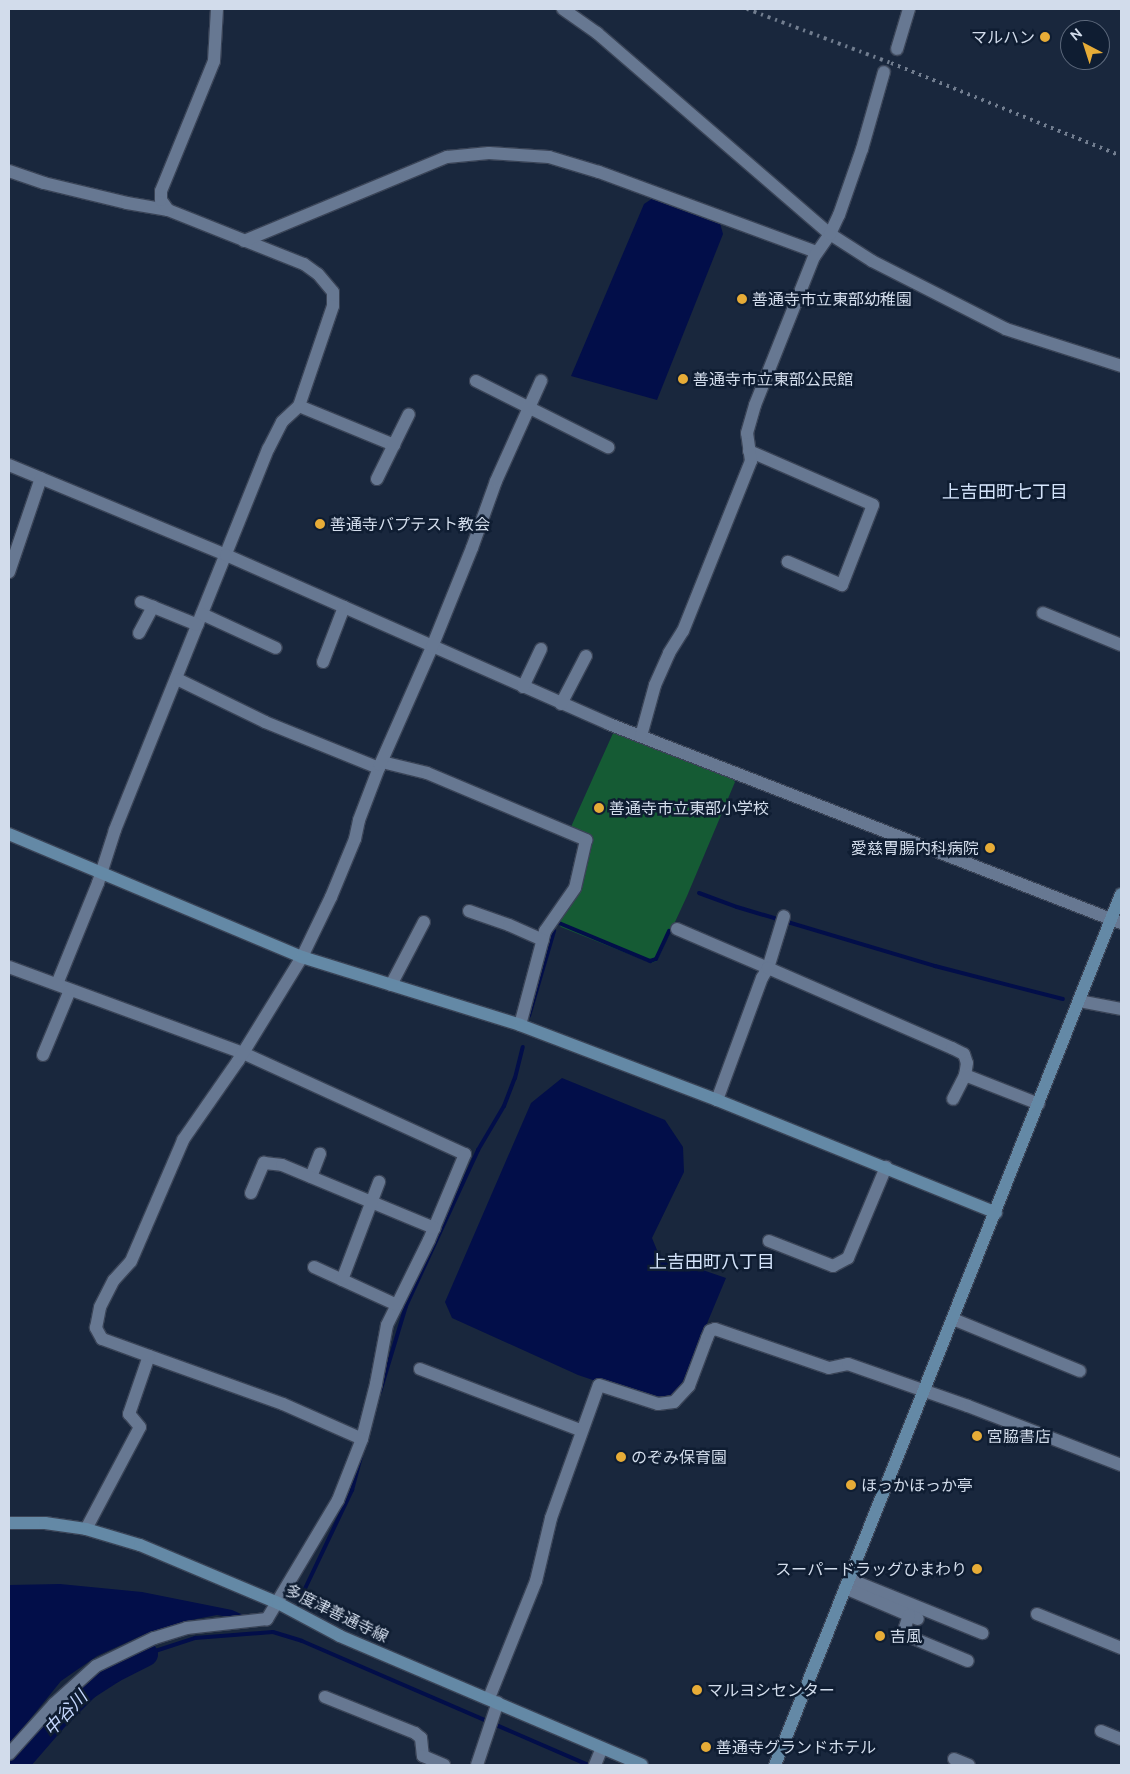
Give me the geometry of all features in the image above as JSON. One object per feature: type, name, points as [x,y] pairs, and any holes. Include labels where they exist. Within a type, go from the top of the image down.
[{"type":"street","points":[[168,210],[161,200],[161,191],[214,61],[217,9]]},
{"type":"street","points":[[563,9],[597,33],[830,234],[916,285],[1006,329],[1121,366]]},
{"type":"street","points":[[897,49],[909,9]]},
{"type":"street","points":[[641,736],[655,685],[669,653],[683,631],[751,461],[746,432],[755,405],[816,252],[830,234],[862,149],[884,72]]},
{"type":"street","points":[[244,241],[448,157],[489,153],[549,157],[599,172],[816,252]]},
{"type":"street","points":[[9,171],[53,185],[127,203],[168,210],[304,264],[318,274],[333,292],[332,306],[299,406],[282,422],[268,449],[115,830],[101,874],[57,984]]},
{"type":"street","points":[[476,381],[608,448]]},
{"type":"street","points":[[362,1439],[283,1404],[102,1339],[96,1328],[100,1307],[114,1280],[124,1270],[135,1252],[183,1140],[243,1053],[302,957],[331,897],[355,839],[359,820],[381,765],[472,548],[496,481],[541,381]]},
{"type":"street","points":[[299,406],[394,444]]},
{"type":"street","points":[[377,479],[409,414]]},
{"type":"street","points":[[749,451],[873,505],[842,585],[788,562]]},
{"type":"street","points":[[9,465],[226,555],[562,704],[1117,921]]},
{"type":"street","points":[[9,572],[41,478]]},
{"type":"street","points":[[139,633],[147,604],[200,619],[276,648]]},
{"type":"street","points":[[323,662],[344,607]]},
{"type":"street","points":[[1043,613],[1121,645]]},
{"type":"street","points":[[523,687],[541,649]]},
{"type":"street","points":[[562,704],[586,656]]},
{"type":"street","points":[[177,679],[265,722],[381,765],[427,773],[586,840],[576,888],[545,932],[520,1025]]},
{"type":"street","points":[[9,834],[302,957],[520,1025],[717,1100],[996,1213]]},
{"type":"street","points":[[775,1765],[1079,1001],[1117,921],[1121,894]]},
{"type":"street","points":[[469,911],[509,925],[543,940]]},
{"type":"street","points":[[717,1100],[762,978],[768,968],[783,919]]},
{"type":"street","points":[[391,985],[424,922]]},
{"type":"street","points":[[677,929],[964,1054],[967,1063],[965,1074],[953,1099]]},
{"type":"street","points":[[9,967],[243,1053],[465,1154],[434,1228],[387,1325],[376,1384],[362,1439],[338,1500],[267,1619],[187,1628],[154,1638],[96,1666],[54,1704],[9,1754]]},
{"type":"street","points":[[43,1055],[70,990]]},
{"type":"street","points":[[1079,1001],[1121,1009]]},
{"type":"street","points":[[965,1074],[1039,1104]]},
{"type":"street","points":[[311,1177],[320,1154]]},
{"type":"street","points":[[251,1193],[264,1163],[282,1165],[434,1228]]},
{"type":"street","points":[[769,1241],[833,1266],[848,1258],[886,1167]]},
{"type":"street","points":[[342,1280],[379,1182]]},
{"type":"street","points":[[314,1267],[397,1305]]},
{"type":"street","points":[[953,1319],[1080,1371]]},
{"type":"street","points":[[477,1765],[490,1723],[494,1700],[536,1581],[551,1518],[599,1385],[658,1404],[674,1402],[689,1386],[710,1332],[715,1330],[828,1368],[848,1364],[1121,1465]]},
{"type":"street","points":[[86,1529],[140,1428],[129,1414],[149,1356]]},
{"type":"street","points":[[420,1369],[582,1431]]},
{"type":"street","name":"多度津善通寺線","points":[[9,1523],[45,1523],[86,1529],[140,1544],[278,1603],[340,1636],[494,1700],[642,1765]]},
{"type":"street","points":[[847,1584],[914,1617],[903,1634],[968,1661]]},
{"type":"street","points":[[847,1584],[982,1633]]},
{"type":"street","points":[[1037,1614],[1121,1648]]},
{"type":"street","points":[[325,1697],[415,1732],[421,1738],[423,1756],[444,1765]]},
{"type":"street","points":[[1101,1731],[1121,1739]]},
{"type":"street","points":[[596,1764],[602,1748]]},
{"type":"street","points":[[954,1759],[969,1765]]},
{"type":"green space","points":[[614,731],[731,777],[735,782],[687,896],[657,961],[651,963],[561,927],[557,922],[581,888],[592,838],[570,829]]},
{"type":"shaded area","points":[[653,198],[720,223],[723,234],[657,400],[571,376],[644,204]]},
{"type":"shaded area","points":[[562,1078],[665,1120],[683,1147],[684,1172],[652,1238],[659,1255],[726,1278],[680,1388],[669,1400],[658,1402],[578,1375],[452,1318],[445,1302],[531,1103]]},
{"type":"shaded area","points":[[60,1584],[142,1592],[232,1610],[248,1617],[240,1619],[217,1615],[191,1620],[145,1634],[97,1656],[61,1681],[9,1745],[9,1585]]},
{"type":"waterway","points":[[699,893],[737,907],[935,966],[1063,999]]},
{"type":"waterway","points":[[559,923],[650,961],[656,959],[669,931]]},
{"type":"waterway","points":[[529,1016],[554,931]]},
{"type":"waterway","points":[[380,1392],[406,1306],[478,1150],[504,1106],[515,1078],[523,1047]]},
{"type":"waterway","points":[[301,1597],[352,1490],[361,1457]]},
{"type":"waterway","points":[[146,1654],[195,1638],[273,1632],[302,1641],[589,1765]]},
{"type":"waterway","name":"中谷川","points":[[16,1765],[54,1721],[87,1688],[113,1671],[146,1654]]},
{"type":"railway","points":[[747,9],[891,63],[1121,156]]},
{"type":"place","name":"マルハン","points":[[1045,37]]},
{"type":"place","name":"善通寺市立東部幼稚園","points":[[742,299]]},
{"type":"place","name":"善通寺市立東部公民館","points":[[683,379]]},
{"type":"place","name":"善通寺バプテスト教会","points":[[320,524]]},
{"type":"place","name":"善通寺市立東部小学校","points":[[599,808]]},
{"type":"place","name":"愛慈胃腸内科病院","points":[[990,848]]},
{"type":"place","name":"宮脇書店","points":[[977,1436]]},
{"type":"place","name":"のぞみ保育園","points":[[621,1457]]},
{"type":"place","name":"ほっかほっか亭","points":[[851,1485]]},
{"type":"place","name":"スーパードラッグひまわり","points":[[977,1569]]},
{"type":"place","name":"吉風","points":[[880,1636]]},
{"type":"place","name":"マルヨシセンター","points":[[697,1690]]},
{"type":"place","name":"善通寺グランドホテル","points":[[706,1747]]},
{"type":"district","name":"上吉田町七丁目","points":[[1005,491]]},
{"type":"district","name":"上吉田町八丁目","points":[[712,1261]]}]
